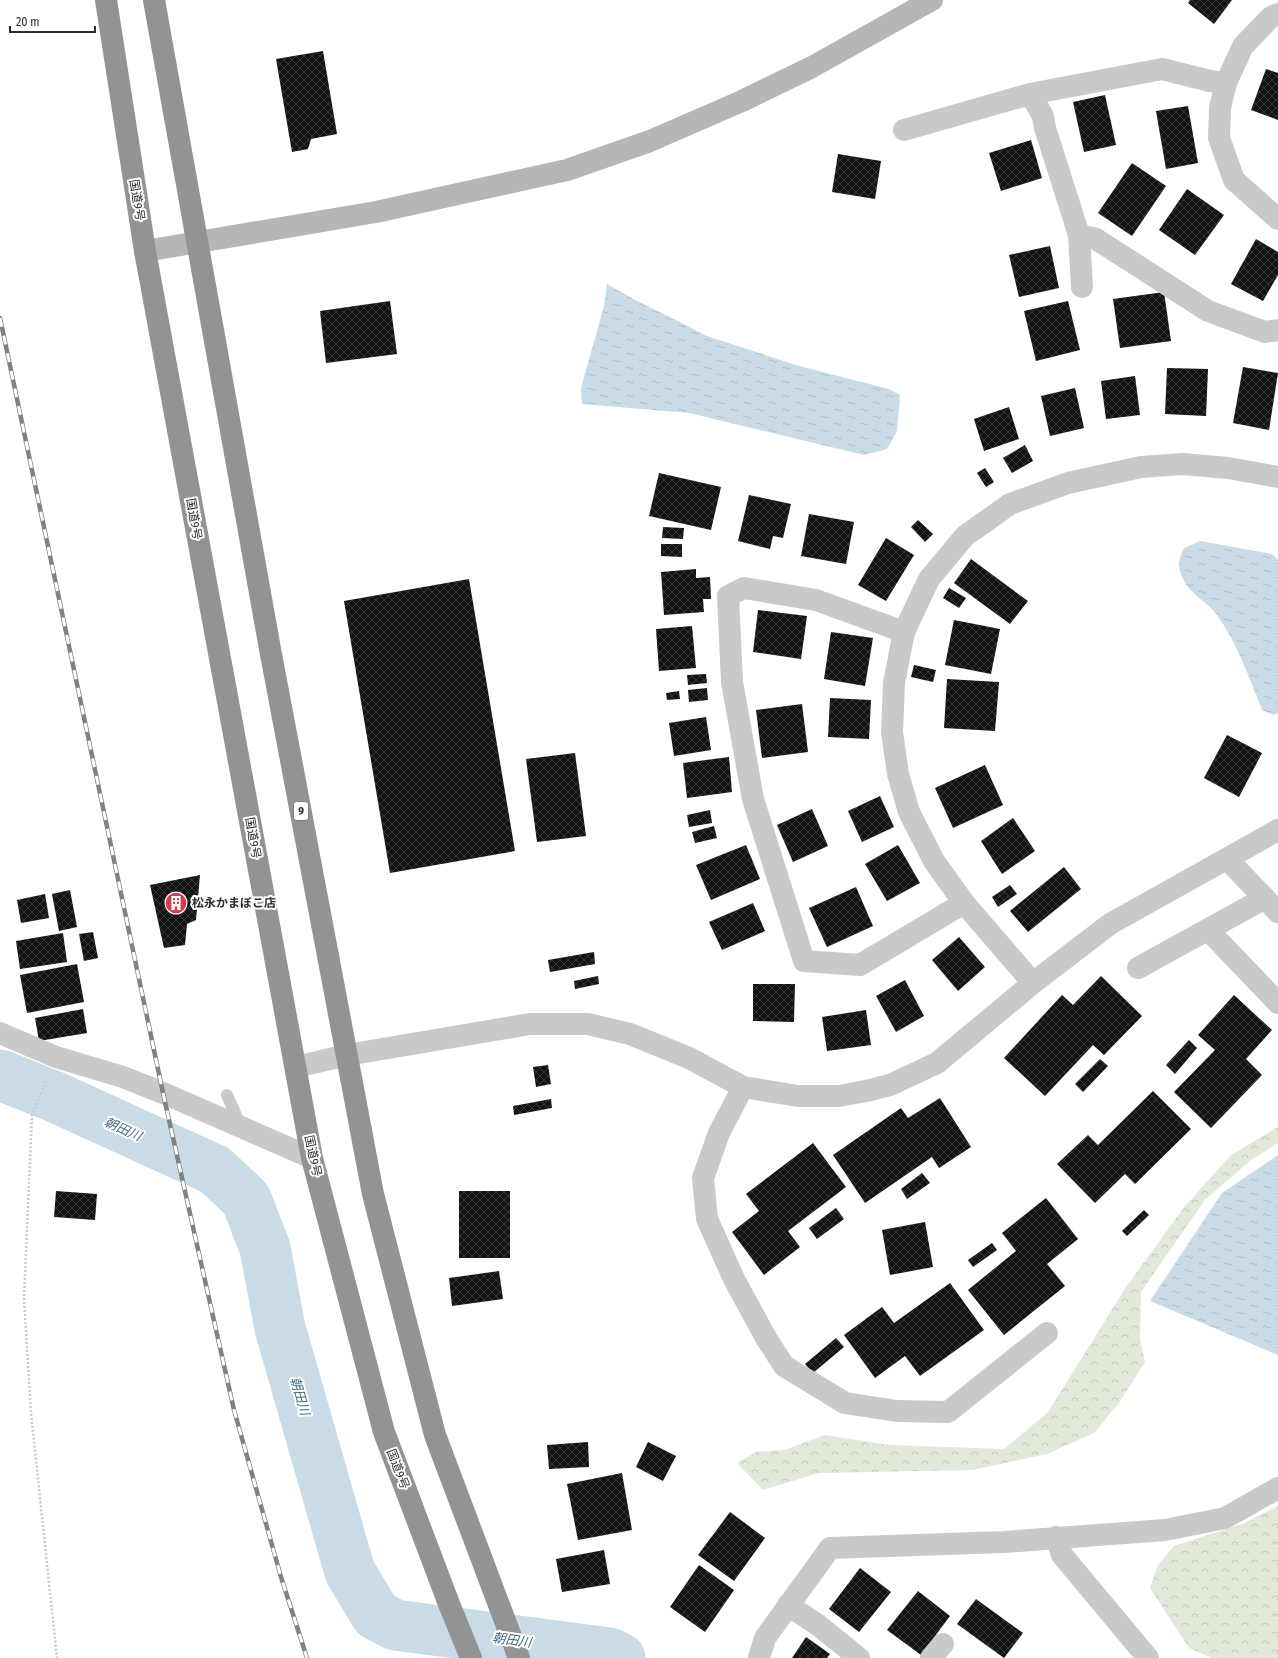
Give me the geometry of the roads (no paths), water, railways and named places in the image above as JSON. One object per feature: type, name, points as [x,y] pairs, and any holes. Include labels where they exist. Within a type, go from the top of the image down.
[{"type":"highway","name":"国道9号","points":[[106,0],[145,251],[312,1158],[384,1432],[448,1604],[471,1658]]},
{"type":"highway","name":"9","points":[[154,0],[270,649],[373,1194],[435,1435],[519,1658]]},
{"type":"street","points":[[145,251],[376,212],[567,170],[650,141],[742,101],[812,67],[932,0]]},
{"type":"street","points":[[1278,14],[1271,17],[1243,46],[1226,83],[1220,108],[1219,138],[1234,180],[1278,220]]},
{"type":"street","points":[[904,130],[1030,94],[1162,69],[1210,81],[1226,83]]},
{"type":"street","points":[[1030,94],[1043,116],[1045,128],[1079,234],[1082,287]]},
{"type":"street","points":[[1079,234],[1096,239],[1208,311],[1264,332],[1278,330]]},
{"type":"street","points":[[1033,983],[964,903],[934,861],[909,812],[898,774],[892,732],[894,683],[904,632],[929,579],[965,536],[1010,504],[1068,483],[1141,467],[1183,464],[1228,468],[1278,477]]},
{"type":"street","points":[[904,632],[816,600],[744,588],[728,596],[732,682],[753,799],[804,960],[860,965],[964,903]]},
{"type":"street","points":[[296,1067],[347,1055],[530,1024],[588,1024],[630,1034],[689,1058],[743,1087],[798,1096],[839,1096],[890,1085],[937,1063],[1033,983],[1110,924],[1278,830]]},
{"type":"street","points":[[1138,968],[1208,930],[1271,905],[1227,859]]},
{"type":"street","points":[[1208,930],[1278,1002]]},
{"type":"street","points":[[0,1033],[56,1057],[136,1083],[312,1158]]},
{"type":"street","points":[[743,1087],[719,1133],[703,1178],[707,1219],[734,1279],[766,1338],[784,1366],[845,1403],[897,1411],[948,1412],[1046,1333]]},
{"type":"street","points":[[758,1658],[765,1638],[830,1548],[1004,1542],[1165,1530],[1225,1518],[1278,1488]]},
{"type":"street","points":[[1056,1537],[1062,1555],[1148,1658]]},
{"type":"street","points":[[788,1605],[818,1625],[859,1658]]},
{"type":"lane","points":[[227,1095],[241,1128]]},
{"type":"water","points":[[607,284],[635,300],[707,336],[799,366],[889,389],[900,395],[897,431],[887,449],[864,455],[689,413],[582,404],[581,388],[604,306]]},
{"type":"water","points":[[1200,541],[1272,554],[1278,560],[1278,713],[1273,715],[1262,710],[1242,661],[1224,626],[1213,610],[1189,588],[1182,577],[1179,562],[1184,548]]},
{"type":"water","points":[[1278,1155],[1278,1355],[1150,1301],[1222,1193]]},
{"type":"waterway","name":"朝田川","points":[[0,1075],[53,1096],[215,1170],[246,1199],[265,1248],[280,1328],[350,1572],[376,1615],[395,1625],[610,1653],[620,1658]]},
{"type":"railway","points":[[0,318],[163,1093],[234,1410],[281,1577],[307,1658]]},
{"type":"place","name":"松永かまぼこ店","points":[[176,903]]}]
